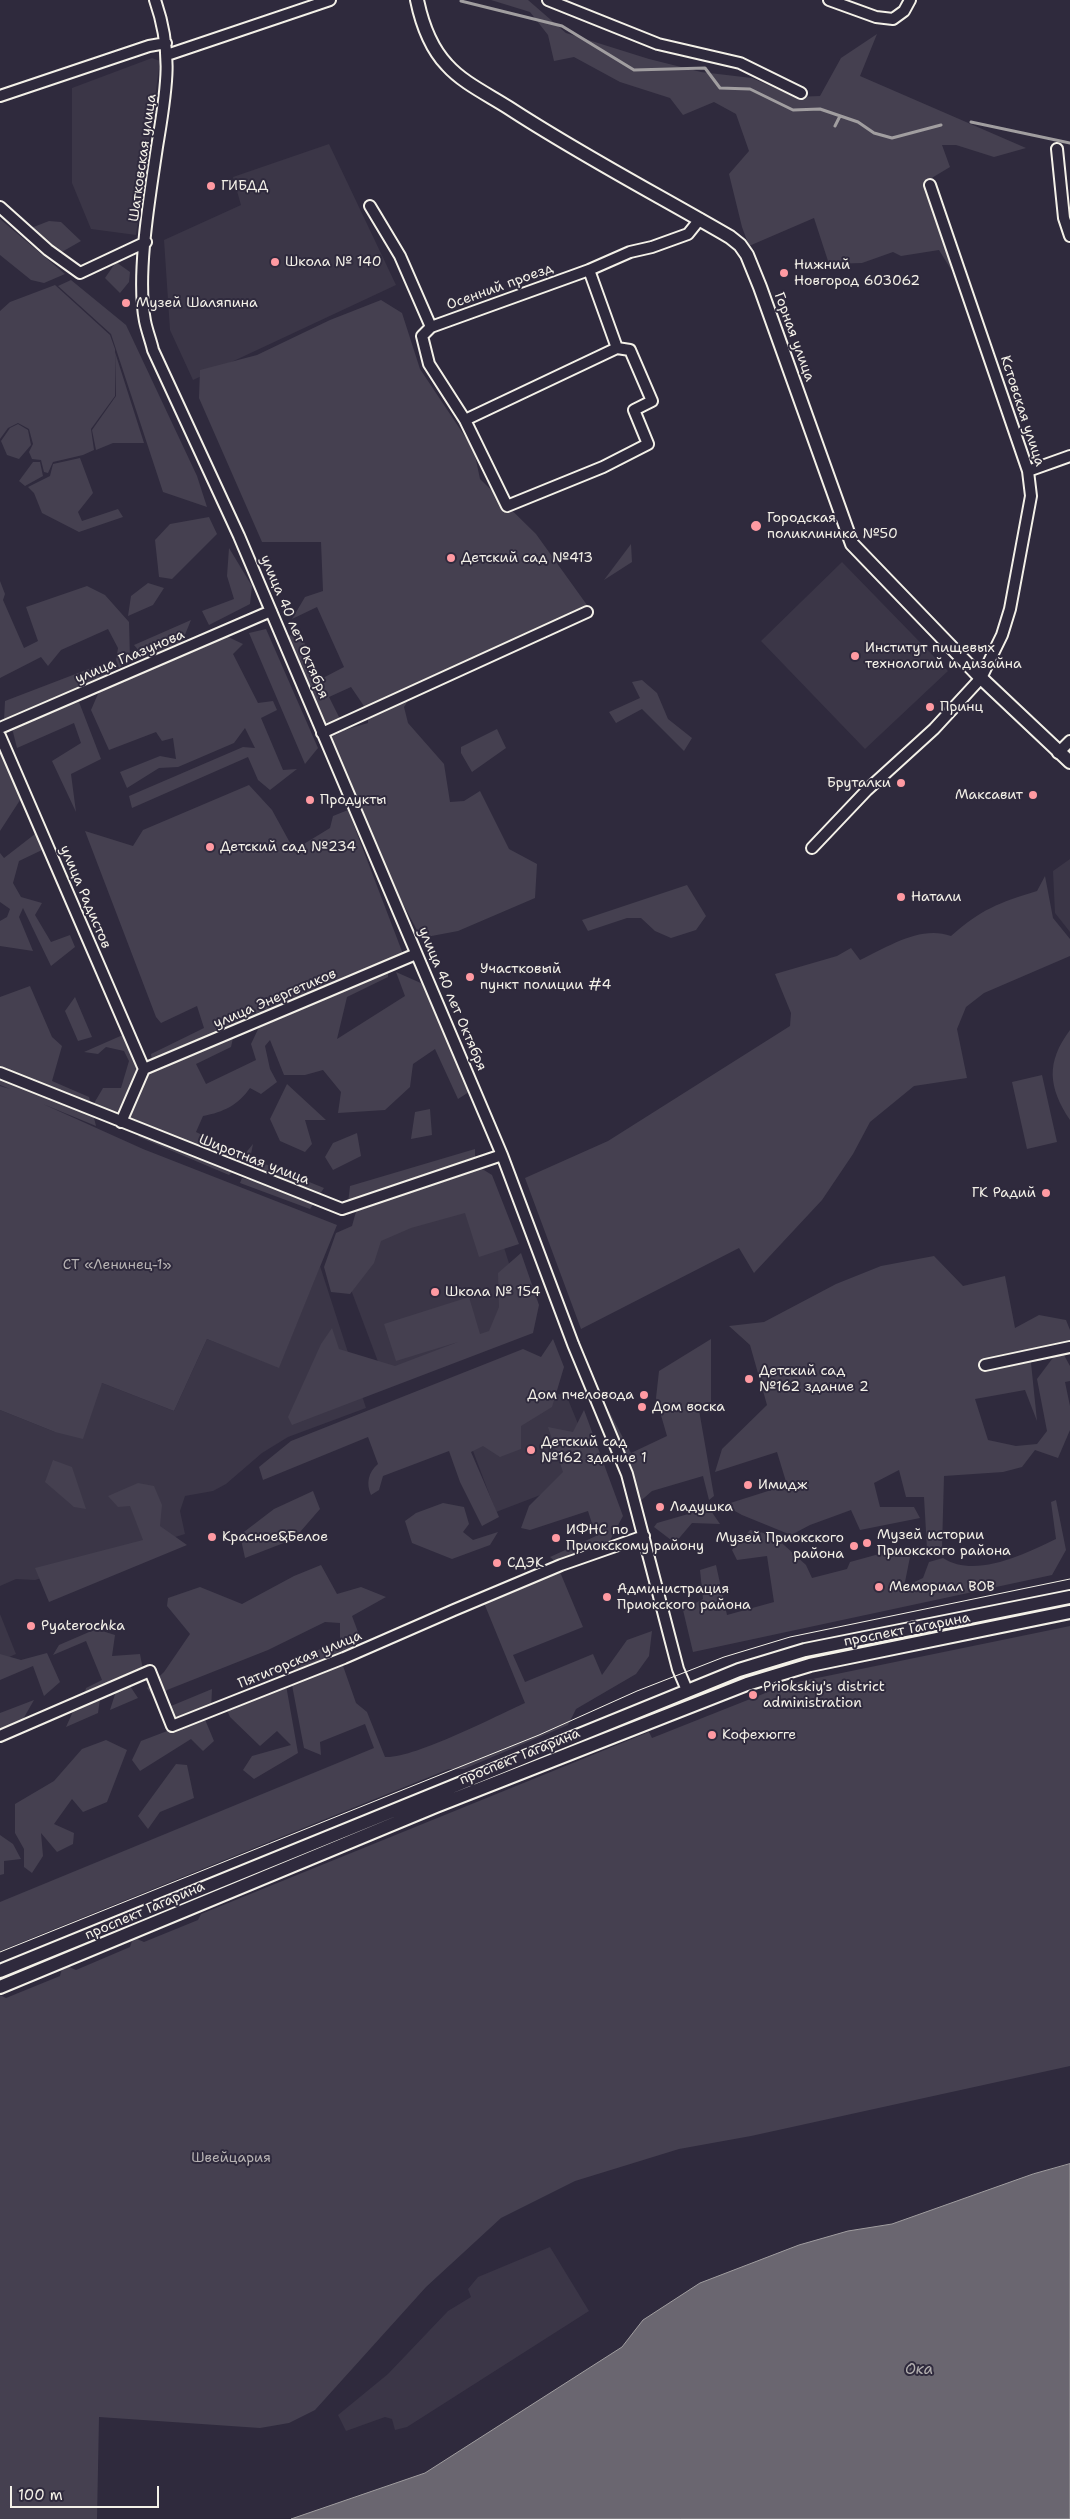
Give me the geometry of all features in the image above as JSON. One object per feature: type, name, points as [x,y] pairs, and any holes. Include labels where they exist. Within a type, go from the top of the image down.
[{"type":"main road","name":"Горная улица","points":[[417,0],[422,21],[430,39],[448,66],[564,144],[730,236],[740,245],[747,255],[852,544],[981,678],[1058,753],[1070,762]]},
{"type":"main road","name":"проспект Гагарина","points":[[0,1972],[687,1690],[771,1659],[805,1650],[1070,1597]]},
{"type":"main road","name":"проспект Гагарина","points":[[0,1987],[436,1806],[747,1684],[810,1665],[1070,1612]]},
{"type":"main road","name":"улица 40 лет Октября","points":[[687,1690],[693,1705]]},
{"type":"street","name":"Шатковская улица","points":[[145,320],[142,291],[146,242],[168,81],[166,43],[155,0]]},
{"type":"street","points":[[167,55],[330,0]]},
{"type":"street","points":[[548,0],[658,44],[740,63],[801,93]]},
{"type":"street","points":[[829,0],[876,17],[893,19],[904,11],[910,0]]},
{"type":"street","points":[[0,96],[149,46],[166,43]]},
{"type":"street","points":[[1057,149],[1064,218],[1070,236]]},
{"type":"street","name":"Кстовская улица","points":[[812,848],[867,790],[934,729],[981,678],[1002,635],[1010,609],[1031,496],[1028,471],[930,185]]},
{"type":"street","points":[[370,206],[400,256],[431,327],[422,336],[429,364],[464,420],[508,506],[603,467],[648,444],[634,410],[652,401],[630,350],[617,348],[464,420]]},
{"type":"street","points":[[0,208],[48,250],[80,273],[146,242]]},
{"type":"street","name":"Осенний проезд","points":[[431,327],[589,270],[630,252],[652,247],[688,234],[700,219]]},
{"type":"street","points":[[589,270],[617,348]]},
{"type":"street","name":"улица 40 лет Октября","points":[[145,320],[153,350],[239,536],[502,1155],[573,1344],[627,1474],[678,1669],[687,1690]]},
{"type":"street","points":[[1028,471],[1070,456]]},
{"type":"street","name":"улица Глазунова","points":[[0,728],[270,611]]},
{"type":"street","points":[[322,733],[587,612]]},
{"type":"street","name":"улица Радистов","points":[[0,736],[144,1069]]},
{"type":"street","points":[[1058,753],[1070,741]]},
{"type":"street","name":"улица Энергетиков","points":[[144,1069],[416,954]]},
{"type":"street","points":[[121,1122],[144,1069]]},
{"type":"street","name":"Широтная улица","points":[[0,1073],[342,1209],[502,1155]]},
{"type":"street","points":[[985,1365],[1070,1347]]},
{"type":"street","name":"Пятигорская улица","points":[[0,1736],[150,1671],[172,1726],[344,1658],[562,1565],[644,1536]]},
{"type":"shaded area","points":[[152,58],[160,61],[136,235],[91,229],[72,183],[72,88]]},
{"type":"shaded area","name":"Школа № 140","points":[[329,144],[396,285],[193,380],[170,330],[164,240],[241,205],[233,177]]},
{"type":"shaded area","name":"Институт пищевых технологий и дизайна","points":[[842,562],[948,671],[865,749],[761,641]]},
{"type":"shaded area","points":[[1070,859],[1070,932],[1055,913],[1053,871]]},
{"type":"shaded area","name":"Школа № 154","points":[[482,1177],[527,1321],[383,1375],[341,1263]]},
{"type":"shaded area","points":[[320,1266],[366,1408],[288,1437],[262,1453],[226,1484],[213,1491],[185,1496],[180,1511],[185,1534],[35,1580],[16,1579],[0,1586],[0,1410],[55,1432],[102,1383],[174,1411],[207,1339],[279,1367]]},
{"type":"shaded area","name":"Детский сад №162 здание 1","points":[[565,1392],[598,1473],[496,1512],[464,1427]]},
{"type":"shaded area","points":[[0,1614],[16,1654],[0,1661]]},
{"type":"shaded area","points":[[550,2247],[589,2311],[407,2427],[395,2430],[392,2419],[385,2417],[346,2431],[338,2415],[388,2374],[448,2311],[471,2297],[468,2289],[478,2277]]},
{"type":"green space","points":[[491,0],[528,0],[566,33],[649,59],[701,72],[752,78],[795,97],[820,96],[841,58],[877,34],[860,76],[1026,148],[994,157],[956,145],[942,145],[950,167],[925,182],[952,271],[939,250],[901,256],[893,252],[862,263],[829,264],[814,218],[749,246],[742,227],[729,174],[749,151],[736,114],[714,102],[683,115],[670,98],[620,82],[574,57],[554,61],[548,35],[530,12]]},
{"type":"green space","points":[[0,219],[65,274],[44,283],[31,280],[0,255]]},
{"type":"green space","points":[[49,221],[61,222],[81,241],[60,253],[31,228]]},
{"type":"green space","points":[[116,262],[130,272],[129,282],[120,293],[105,278]]},
{"type":"green space","points":[[71,280],[126,325],[197,476],[207,507],[163,492],[111,334],[58,286]]},
{"type":"green space","points":[[55,285],[110,335],[115,349],[115,396],[91,429],[94,450],[83,455],[53,462],[48,473],[44,472],[41,460],[32,459],[29,452],[33,444],[29,429],[18,423],[8,428],[0,439],[0,311],[10,302]]},
{"type":"green space","points":[[381,300],[402,313],[420,369],[474,450],[480,479],[536,534],[587,605],[585,615],[411,696],[404,707],[408,723],[444,764],[450,802],[464,801],[480,791],[509,849],[537,864],[535,898],[458,931],[421,938],[401,900],[327,735],[368,723],[368,712],[351,687],[329,697],[340,719],[324,728],[285,639],[298,629],[321,679],[344,667],[317,607],[292,619],[305,597],[323,591],[321,542],[262,542],[199,398],[200,370],[257,355],[330,320]]},
{"type":"green space","points":[[115,352],[144,443],[113,443],[96,450],[92,430],[116,396]]},
{"type":"green space","points":[[18,424],[28,430],[31,445],[19,459],[7,455],[1,441],[10,428]]},
{"type":"green space","points":[[80,458],[93,493],[78,512],[82,521],[118,509],[123,517],[79,532],[42,513],[34,493],[28,487],[50,476],[53,464]]},
{"type":"green space","points":[[33,462],[40,462],[43,476],[25,486],[19,481]]},
{"type":"green space","points":[[209,517],[217,534],[172,579],[159,577],[155,540],[170,524]]},
{"type":"green space","points":[[631,544],[632,562],[604,580]]},
{"type":"green space","points":[[229,548],[252,586],[250,604],[209,625],[202,611],[234,599],[227,576]]},
{"type":"green space","points":[[0,581],[5,594],[3,600],[24,648],[38,641],[26,607],[87,586],[105,595],[129,622],[130,659],[119,668],[116,660],[118,648],[108,629],[61,650],[48,666],[41,657],[0,678]]},
{"type":"green space","points":[[148,583],[164,588],[153,605],[128,616],[131,596]]},
{"type":"green space","points":[[191,620],[182,642],[145,658],[134,645]]},
{"type":"green space","points":[[266,629],[318,748],[305,764],[249,633]]},
{"type":"green space","points":[[226,636],[243,644],[233,654],[258,703],[273,701],[277,710],[261,718],[283,770],[297,769],[270,790],[258,780],[248,757],[132,808],[129,796],[243,747],[255,748],[245,728],[234,743],[178,767],[159,768],[127,788],[120,772],[160,756],[176,759],[173,738],[162,741],[156,732],[109,750],[91,710],[101,687]]},
{"type":"green space","points":[[99,665],[112,674],[4,721],[5,701]]},
{"type":"green space","points":[[642,680],[657,693],[668,719],[692,738],[684,751],[642,709],[616,723],[609,712],[640,698],[632,682]]},
{"type":"green space","points":[[79,702],[101,759],[71,774],[76,812],[52,761],[81,743],[74,723],[17,748],[12,728]]},
{"type":"green space","points":[[497,729],[506,748],[472,772],[461,753],[461,747]]},
{"type":"green space","points":[[0,748],[22,797],[0,831]]},
{"type":"green space","points":[[249,785],[272,810],[294,850],[330,828],[333,816],[348,810],[403,954],[152,1062],[151,1054],[204,1028],[197,1006],[161,1023],[156,1017],[85,831],[133,846],[143,830]]},
{"type":"green space","points":[[35,834],[42,850],[19,861],[13,883],[21,897],[42,903],[35,915],[51,942],[70,935],[75,947],[51,966],[23,908],[19,917],[33,951],[0,946],[0,921],[7,917],[10,909],[0,902],[0,853],[4,858]]},
{"type":"green space","points":[[1045,876],[1053,918],[1070,939],[1070,956],[984,993],[966,1007],[957,1029],[967,1078],[914,1086],[870,1122],[853,1154],[822,1200],[754,1273],[739,1248],[581,1329],[525,1178],[608,1141],[790,1026],[791,1013],[775,974],[837,956],[851,948],[860,960],[916,935],[939,933],[951,936],[972,919],[991,908],[1011,899],[1037,891]]},
{"type":"green space","points":[[687,885],[706,916],[696,930],[671,938],[655,931],[641,918],[627,918],[588,931],[582,920]]},
{"type":"green space","points":[[388,971],[388,977],[347,997],[337,1039],[405,996],[396,972],[423,984],[469,1092],[458,1099],[435,1049],[413,1064],[410,1087],[385,1110],[338,1113],[341,1092],[323,1070],[305,1075],[284,1075],[270,1040],[265,1046],[270,1069],[277,1082],[261,1094],[250,1088],[241,1099],[230,1107],[203,1116],[196,1132],[244,1155],[253,1144],[251,1154],[229,1175],[139,1137],[128,1118],[146,1076],[168,1062],[233,1038],[231,1047],[196,1064],[206,1084],[256,1060],[251,1044],[261,1023]]},
{"type":"green space","name":"СТ «Ленинец-1»","points":[[30,986],[52,1037],[62,1046],[52,1081],[89,1097],[96,1126],[43,1104],[143,1149],[337,1225],[279,1368],[207,1339],[174,1411],[102,1383],[83,1439],[55,1432],[0,1410],[0,1086],[10,1089],[0,1085],[0,997]]},
{"type":"green space","points":[[75,997],[92,1037],[78,1041],[65,1011]]},
{"type":"green space","points":[[1070,1030],[1070,1120],[1057,1097],[1053,1075],[1057,1053]]},
{"type":"green space","points":[[125,1034],[139,1068],[116,1115],[93,1105],[103,1088],[121,1088],[129,1061],[124,1051],[106,1047],[98,1054],[84,1052]]},
{"type":"green space","points":[[1042,1075],[1057,1142],[1027,1149],[1012,1082]]},
{"type":"green space","points":[[287,1084],[326,1120],[305,1120],[312,1144],[305,1152],[280,1141],[270,1119]]},
{"type":"green space","points":[[430,1109],[432,1135],[411,1139],[415,1112]]},
{"type":"green space","points":[[357,1133],[361,1156],[333,1170],[325,1157],[333,1143]]},
{"type":"green space","points":[[475,1149],[475,1160],[348,1203],[350,1186]]},
{"type":"green space","points":[[265,1164],[324,1188],[310,1209],[240,1183],[242,1178],[254,1181]]},
{"type":"green space","points":[[479,1167],[492,1175],[519,1244],[479,1257],[465,1213],[411,1228],[381,1241],[374,1263],[350,1294],[331,1292],[324,1267],[336,1233],[352,1226],[357,1208]]},
{"type":"green space","points":[[521,1253],[539,1305],[533,1333],[292,1425],[288,1417],[321,1344],[332,1328],[339,1349],[395,1366],[458,1342],[396,1361],[384,1324],[469,1297],[480,1334],[489,1331],[499,1307],[498,1273]]},
{"type":"green space","points":[[934,1256],[963,1286],[1005,1276],[1015,1328],[1039,1315],[1066,1320],[1070,1330],[1070,1342],[1030,1353],[1037,1421],[1025,1390],[975,1399],[988,1440],[1016,1446],[1037,1444],[1047,1431],[1037,1379],[1055,1355],[1064,1355],[1070,1366],[1070,1381],[1065,1382],[1070,1406],[1070,1430],[1058,1458],[1035,1450],[1022,1467],[1003,1472],[944,1476],[942,1548],[927,1549],[924,1497],[906,1497],[899,1470],[874,1483],[880,1507],[914,1507],[920,1518],[860,1530],[851,1510],[810,1525],[791,1535],[742,1515],[724,1505],[787,1485],[777,1452],[715,1472],[722,1449],[767,1405],[750,1345],[729,1326],[764,1322],[836,1284],[881,1266]]},
{"type":"green space","points":[[553,1339],[564,1367],[552,1407],[521,1426],[521,1449],[500,1457],[483,1446],[471,1452],[499,1517],[482,1526],[460,1482],[449,1451],[383,1476],[379,1490],[371,1495],[369,1478],[378,1464],[368,1437],[263,1480],[259,1467],[291,1441],[523,1349],[541,1357]]},
{"type":"green space","points":[[711,1339],[711,1404],[699,1410],[714,1496],[709,1500],[703,1476],[652,1491],[637,1504],[605,1413],[609,1411],[631,1453],[667,1436],[656,1398],[659,1371]]},
{"type":"green space","points":[[584,1410],[623,1516],[608,1544],[556,1562],[550,1557],[596,1536],[588,1511],[530,1530],[521,1528],[529,1506],[563,1472],[548,1427],[573,1432]]},
{"type":"green space","points":[[53,1460],[72,1467],[86,1509],[74,1507],[45,1482]]},
{"type":"green space","points":[[138,1483],[154,1486],[162,1505],[160,1526],[187,1545],[49,1602],[35,1568],[143,1540],[130,1506],[118,1507],[108,1496]]},
{"type":"green space","points":[[313,1491],[320,1509],[294,1539],[245,1558],[240,1535],[274,1509]]},
{"type":"green space","points":[[1056,1500],[1066,1550],[1052,1575],[693,1652],[683,1610],[703,1599],[700,1570],[716,1565],[727,1615],[774,1602],[767,1556],[737,1560],[732,1550],[750,1530],[773,1535],[806,1565],[812,1578],[847,1569],[850,1562],[890,1551],[896,1557],[910,1557],[904,1587],[923,1578],[929,1562],[943,1558],[956,1564],[970,1566],[985,1565],[1015,1557],[1056,1539],[1051,1502]]},
{"type":"green space","points":[[443,1503],[464,1507],[469,1524],[463,1532],[473,1540],[498,1532],[490,1545],[452,1559],[412,1543],[405,1521],[416,1513]]},
{"type":"green space","points":[[709,1508],[720,1524],[692,1523],[675,1543],[654,1527],[657,1523]]},
{"type":"green space","points":[[321,1565],[337,1594],[361,1587],[386,1597],[352,1616],[358,1632],[351,1651],[293,1674],[296,1660],[340,1640],[340,1623],[325,1622],[268,1650],[167,1690],[158,1703],[147,1688],[164,1672],[190,1634],[167,1606],[168,1598],[200,1587],[242,1604],[294,1576]]},
{"type":"green space","points":[[560,1572],[583,1627],[513,1655],[525,1682],[593,1654],[602,1675],[627,1640],[652,1631],[649,1656],[636,1674],[576,1709],[568,1725],[464,1769],[449,1769],[0,1951],[0,1902],[374,1748],[365,1724],[320,1742],[321,1755],[304,1748],[292,1685],[342,1663],[356,1703],[367,1712],[385,1757],[398,1756],[434,1744],[525,1703],[484,1603]]},
{"type":"green space","name":"Швейцария","points":[[1070,1626],[1070,2066],[751,2136],[679,2149],[575,2181],[501,2218],[426,2287],[315,2410],[289,2423],[260,2428],[99,2417],[97,2519],[0,2519],[0,1995],[6,1998],[60,1976],[62,1969],[69,1967],[76,1970],[130,1947],[132,1941],[137,1939],[144,1942],[198,1920],[201,1914],[649,1732],[652,1738],[788,1684]]},
{"type":"green space","points":[[96,1629],[115,1635],[112,1656],[140,1654],[143,1670],[84,1696],[86,1688],[102,1680],[86,1641],[53,1655],[59,1645]]},
{"type":"green space","points":[[47,1653],[60,1682],[44,1696],[33,1666],[0,1680],[0,1654],[21,1660]]},
{"type":"green space","points":[[286,1685],[298,1753],[254,1779],[243,1770],[252,1756],[291,1745],[277,1731],[260,1746],[230,1717],[226,1708]]},
{"type":"green space","points":[[130,1686],[138,1698],[110,1710],[116,1691]]},
{"type":"green space","points":[[212,1689],[211,1710],[175,1721],[171,1706]]},
{"type":"green space","points":[[100,1699],[98,1713],[66,1727],[75,1707]]},
{"type":"green space","points":[[34,1700],[22,1721],[0,1729],[0,1713]]},
{"type":"green space","points":[[204,1717],[214,1741],[203,1751],[191,1739],[140,1771],[132,1760],[141,1741]]},
{"type":"green space","points":[[106,1740],[127,1750],[107,1802],[83,1812],[72,1799],[54,1824],[74,1833],[73,1844],[57,1852],[41,1833],[43,1856],[32,1873],[24,1867],[24,1849],[15,1833],[15,1804],[54,1781],[82,1749]]},
{"type":"green space","points":[[176,1764],[187,1765],[194,1798],[160,1812],[148,1829],[138,1816]]},
{"type":"green space","points":[[0,1835],[13,1844],[21,1859],[4,1861],[4,1874],[0,1875]]},
{"type":"water","name":"Ока","points":[[1070,2164],[1070,2519],[291,2519],[425,2473],[622,2347],[643,2320],[700,2283],[799,2245],[848,2231],[892,2224],[1033,2174]]},
{"type":"waterway","points":[[461,1],[562,26],[634,70],[705,68],[720,88],[750,89],[793,110],[820,109],[858,122],[874,133],[892,138],[941,125]]},
{"type":"waterway","points":[[835,126],[840,116]]},
{"type":"waterway","points":[[971,122],[1070,143]]},
{"type":"tram line","points":[[0,1952],[539,1735],[637,1691],[724,1657],[790,1637],[1070,1579]]},
{"type":"place","name":"ГИБДД","points":[[211,186]]},
{"type":"place","name":"Школа № 140","points":[[275,262]]},
{"type":"place","name":"Нижний Новгород 603062","points":[[784,273]]},
{"type":"place","name":"Музей Шаляпина","points":[[126,303]]},
{"type":"place","name":"Городская поликлиника №50","points":[[756,526]]},
{"type":"place","name":"Детский сад №413","points":[[451,558]]},
{"type":"place","name":"Институт пищевых технологий и дизайна","points":[[855,656]]},
{"type":"place","name":"Принц","points":[[930,707]]},
{"type":"place","name":"Бруталки","points":[[901,783]]},
{"type":"place","name":"Максавит","points":[[1033,795]]},
{"type":"place","name":"Продукты","points":[[310,800]]},
{"type":"place","name":"Детский сад №234","points":[[210,847]]},
{"type":"place","name":"Натали","points":[[901,897]]},
{"type":"place","name":"Участковый пункт полиции #4","points":[[470,977]]},
{"type":"place","name":"ГК Радий","points":[[1046,1193]]},
{"type":"place","name":"Школа № 154","points":[[435,1292]]},
{"type":"place","name":"Детский сад №162 здание 2","points":[[749,1379]]},
{"type":"place","name":"Дом пчеловода","points":[[644,1395]]},
{"type":"place","name":"Дом воска","points":[[642,1407]]},
{"type":"place","name":"Детский сад №162 здание 1","points":[[531,1450]]},
{"type":"place","name":"Имидж","points":[[748,1485]]},
{"type":"place","name":"Ладушка","points":[[660,1507]]},
{"type":"place","name":"Красное&Белое","points":[[212,1537]]},
{"type":"place","name":"ИФНС по Приокскому району","points":[[556,1538]]},
{"type":"place","name":"Музей истории Приокского района","points":[[867,1543]]},
{"type":"place","name":"Музей Приокского района","points":[[854,1546]]},
{"type":"place","name":"СДЭК","points":[[497,1563]]},
{"type":"place","name":"Мемориал ВОВ","points":[[879,1587]]},
{"type":"place","name":"Администрация Приокского района","points":[[607,1597]]},
{"type":"place","name":"Pyaterochka","points":[[31,1626]]},
{"type":"place","name":"Priokskiy's district administration","points":[[753,1695]]},
{"type":"place","name":"Кофехюгге","points":[[712,1735]]}]
